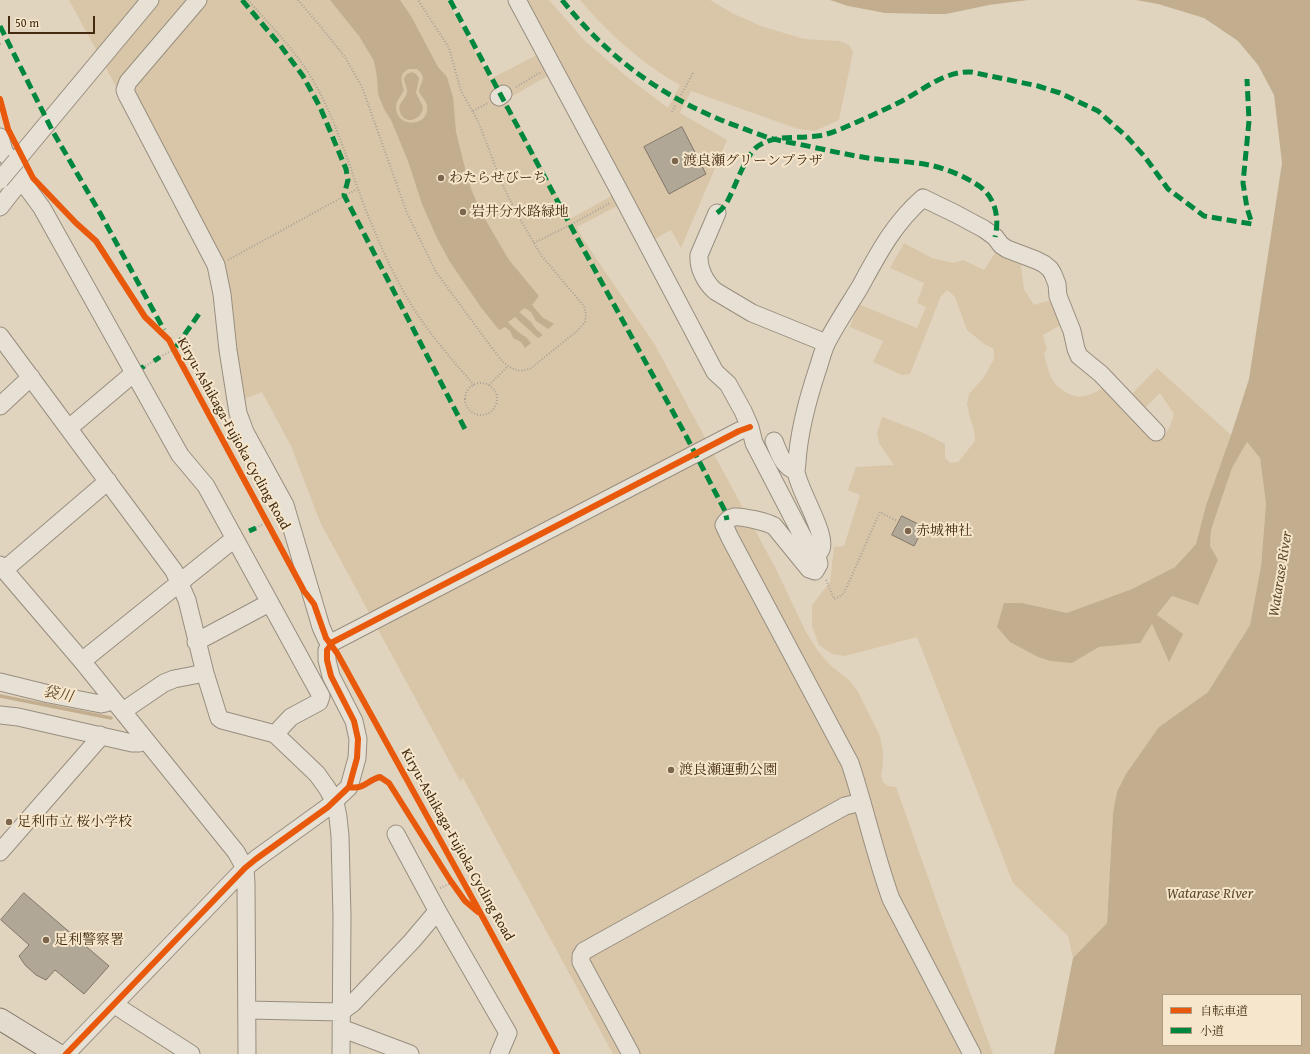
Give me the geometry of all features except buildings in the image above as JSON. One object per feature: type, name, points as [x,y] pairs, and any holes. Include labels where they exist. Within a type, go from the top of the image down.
[{"type":"main road","points":[[0,1019],[57,1054]]},
{"type":"street","points":[[0,180],[5,151],[52,116],[150,0]]},
{"type":"street","points":[[198,0],[128,82],[125,90],[216,265],[222,294],[234,390],[240,418],[245,432],[285,505],[321,627],[326,638],[333,643]]},
{"type":"street","points":[[517,0],[715,372],[728,384],[743,411],[744,429],[754,443],[805,541],[817,558]]},
{"type":"street","points":[[5,151],[23,182],[34,196],[139,370],[180,455],[206,486],[321,696],[319,702],[292,717],[275,734]]},
{"type":"street","points":[[0,207],[14,189],[23,182]]},
{"type":"street","points":[[972,1054],[891,899],[850,763],[724,525],[727,520],[733,517],[769,523],[774,526],[810,569],[816,571],[817,558],[823,547],[820,531],[796,471],[799,444],[807,402],[826,343],[885,241],[908,212],[923,198],[984,229],[1007,249],[1036,260],[1050,269],[1057,284],[1058,296],[1072,331],[1076,349],[1080,356],[1101,374],[1156,432]]},
{"type":"street","points":[[717,213],[699,254],[701,269],[710,286],[715,291],[752,313],[826,343]]},
{"type":"street","points":[[0,336],[174,571],[187,600],[196,642],[219,718],[275,734],[316,774],[327,788],[334,802],[338,817],[340,836],[342,917],[341,1054]]},
{"type":"street","points":[[68,428],[139,370]]},
{"type":"street","points":[[0,406],[31,377]]},
{"type":"street","points":[[66,1054],[245,868],[334,802],[349,787],[357,758],[358,739],[354,722],[331,676],[326,660],[326,654],[333,643],[744,429]]},
{"type":"street","points":[[774,441],[784,463],[791,470],[796,471]]},
{"type":"street","points":[[108,481],[2,567],[82,661],[236,852],[245,868],[247,901],[247,1054]]},
{"type":"street","points":[[82,661],[234,538]]},
{"type":"street","points":[[196,642],[269,603]]},
{"type":"street","points":[[0,682],[49,694],[101,704],[106,703],[117,705],[174,679],[205,673]]},
{"type":"street","points":[[0,715],[132,743],[139,743],[144,739]]},
{"type":"street","points":[[0,852],[100,736]]},
{"type":"street","points":[[631,1054],[581,962],[581,956],[584,951],[845,806],[862,802]]},
{"type":"street","points":[[396,834],[438,912],[508,1033],[499,1054]]},
{"type":"street","points":[[341,1020],[353,1003],[438,912]]},
{"type":"street","points":[[114,1004],[191,1054]]},
{"type":"street","points":[[248,1010],[341,1020],[410,1054]]},
{"type":"path","points":[[248,0],[289,46],[311,78],[326,105],[372,226],[390,264],[410,301],[432,336],[474,385]]},
{"type":"path","points":[[298,0],[345,57],[362,87],[407,213],[436,272],[489,344],[508,366],[520,371],[530,369],[577,332],[585,322],[586,314],[584,306],[541,255],[503,186],[478,121],[461,91],[449,48],[418,0]]},
{"type":"path","points":[[501,96],[541,72]]},
{"type":"path","points":[[681,95],[692,73]]},
{"type":"path","points":[[672,112],[676,104]]},
{"type":"path","points":[[216,265],[223,263],[350,192],[358,189]]},
{"type":"path","points":[[534,243],[611,202]]},
{"type":"path","points":[[160,357],[170,351]]},
{"type":"path","points":[[139,370],[154,361]]},
{"type":"path","points":[[489,385],[508,366]]},
{"type":"path","points":[[484,383],[489,385],[496,393],[496,404],[490,412],[481,415],[471,411],[466,403],[466,392],[474,385],[484,383]]},
{"type":"path","points":[[817,558],[834,599],[839,597],[844,593],[880,512],[897,521]]},
{"type":"path","points":[[256,528],[262,524]]},
{"type":"path","points":[[450,880],[456,889]]},
{"type":"shaded area","points":[[69,0],[447,0],[490,79],[539,54],[523,0],[549,0],[585,41],[626,76],[668,108],[680,85],[652,68],[626,47],[580,0],[710,0],[732,13],[761,26],[804,39],[840,41],[849,45],[853,52],[839,120],[815,131],[798,129],[691,91],[680,113],[727,140],[681,248],[671,230],[653,240],[621,204],[577,227],[583,239],[655,345],[776,569],[806,632],[818,651],[831,666],[849,680],[857,690],[880,736],[883,751],[881,776],[883,782],[888,786],[896,787],[993,1054],[613,1054],[463,778],[460,781],[320,522],[291,446],[262,392],[241,400],[226,279],[132,116]],"holes":[[[551,74],[615,194],[570,219],[506,100]]]},
{"type":"shaded area","points":[[904,243],[932,258],[954,263],[963,260],[984,270],[995,253],[1021,265],[1024,289],[1034,305],[1055,299],[1064,323],[1043,335],[1047,349],[1044,354],[1051,377],[1061,389],[1067,393],[1082,396],[1092,394],[1103,388],[1124,405],[1154,441],[1163,438],[1170,426],[1174,414],[1160,393],[1142,411],[1130,396],[1157,368],[1231,435],[1206,505],[1196,544],[1175,567],[1132,589],[1067,614],[1022,603],[1072,663],[1099,647],[1140,642],[1152,624],[1169,662],[1157,616],[1172,596],[1198,605],[1210,546],[1211,530],[1232,468],[1247,442],[1260,458],[1266,504],[1261,566],[1250,625],[1208,692],[1159,727],[1113,813],[1107,923],[1073,958],[1068,936],[1013,883],[917,637],[845,656],[832,654],[819,645],[812,626],[812,605],[830,582],[834,547],[844,546],[860,495],[848,490],[856,467],[894,465],[879,443],[877,433],[882,417],[907,426],[945,444],[945,458],[950,463],[958,462],[975,441],[974,430],[967,404],[969,394],[984,377],[994,359],[994,349],[984,344],[967,330],[955,297],[947,290],[941,296],[910,374],[902,375],[873,362],[883,341],[850,327],[858,304],[917,328],[926,307],[917,303],[924,283],[890,268]]},
{"type":"water","name":"わたらせびーち","points":[[330,0],[400,0],[411,16],[438,67],[447,77],[453,97],[456,132],[471,189],[481,212],[509,260],[539,296],[532,305],[542,317],[554,324],[548,329],[536,321],[531,312],[525,308],[519,312],[543,335],[538,338],[515,317],[508,322],[531,343],[525,348],[521,342],[513,338],[510,331],[505,327],[499,330],[480,306],[450,262],[437,238],[422,204],[408,161],[391,120],[384,109],[378,94],[374,61],[359,36]],"holes":[[[409,69],[417,69],[423,78],[419,92],[425,100],[427,113],[419,121],[413,123],[401,119],[397,114],[396,105],[404,90],[402,75]]]},
{"type":"water","points":[[830,0],[1028,0],[989,5],[946,14],[931,14],[885,13],[848,6]]},
{"type":"water","name":"Watarase River","points":[[1136,0],[1310,0],[1310,1054],[1054,1054],[1073,958],[1107,923],[1113,813],[1117,792],[1126,774],[1159,727],[1208,692],[1250,625],[1261,566],[1266,504],[1260,458],[1247,442],[1232,468],[1211,530],[1210,546],[1218,560],[1198,605],[1172,596],[1157,615],[1183,634],[1169,662],[1152,624],[1140,643],[1099,647],[1072,663],[1051,661],[1038,657],[1010,642],[997,627],[1004,603],[1022,603],[1067,613],[1132,589],[1175,567],[1196,544],[1206,505],[1249,379],[1282,163],[1274,95],[1258,65],[1238,41],[1204,18],[1158,4]]},
{"type":"water","points":[[412,72],[419,78],[416,93],[423,107],[422,112],[417,118],[409,120],[402,116],[399,109],[400,104],[407,93],[404,78],[407,74]]},
{"type":"waterway","name":"袋川","points":[[0,696],[111,718]]},
{"type":"marked path","points":[[242,0],[280,45],[303,76],[320,107],[346,169],[348,180],[344,195],[466,431]]},
{"type":"marked path","points":[[450,0],[574,232],[684,432],[725,511],[727,520]]},
{"type":"marked path","points":[[562,0],[581,22],[621,61],[665,92],[715,117],[773,139],[861,157],[929,165],[953,172],[971,181],[988,194],[992,200],[997,222],[995,237]]},
{"type":"marked path","points":[[0,26],[52,130],[100,213],[164,330]]},
{"type":"marked path","points":[[717,213],[726,203],[753,150],[765,142],[780,138],[823,135],[841,129],[894,105],[952,74],[971,72],[1038,86],[1060,93],[1098,111],[1127,137],[1145,157],[1168,189],[1204,216],[1252,224],[1247,208],[1243,183],[1249,121],[1247,79]]},
{"type":"marked path","points":[[176,347],[201,311]]},
{"type":"marked path","points":[[154,361],[160,357]]},
{"type":"marked path","points":[[249,531],[256,528]]},
{"type":"cycle path","name":"Kiryu-Ashikaga-Fujioka Cycling Road","points":[[0,99],[8,129],[33,178],[76,223],[96,241],[145,317],[169,340],[304,591],[314,604],[326,638],[337,653],[557,1054]]},
{"type":"cycle path","points":[[66,1054],[245,868],[328,807],[349,787],[357,758],[358,739],[354,721],[331,676],[327,660],[327,650],[333,642],[739,431],[750,427]]},
{"type":"cycle path","name":"Kiryu-Ashikaga-Fujioka Cycling Road","points":[[349,787],[359,787],[380,777],[389,783],[450,880],[465,901],[478,912]]},
{"type":"place","name":"渡良瀬グリーンプラザ","points":[[675,161]]},
{"type":"place","name":"わたらせびーち","points":[[441,178]]},
{"type":"place","name":"岩井分水路緑地","points":[[463,212]]},
{"type":"place","name":"赤城神社","points":[[908,531]]},
{"type":"place","name":"渡良瀬運動公園","points":[[671,770]]},
{"type":"place","name":"足利市立 桜小学校","points":[[9,822]]},
{"type":"place","name":"足利警察署","points":[[46,940]]}]
